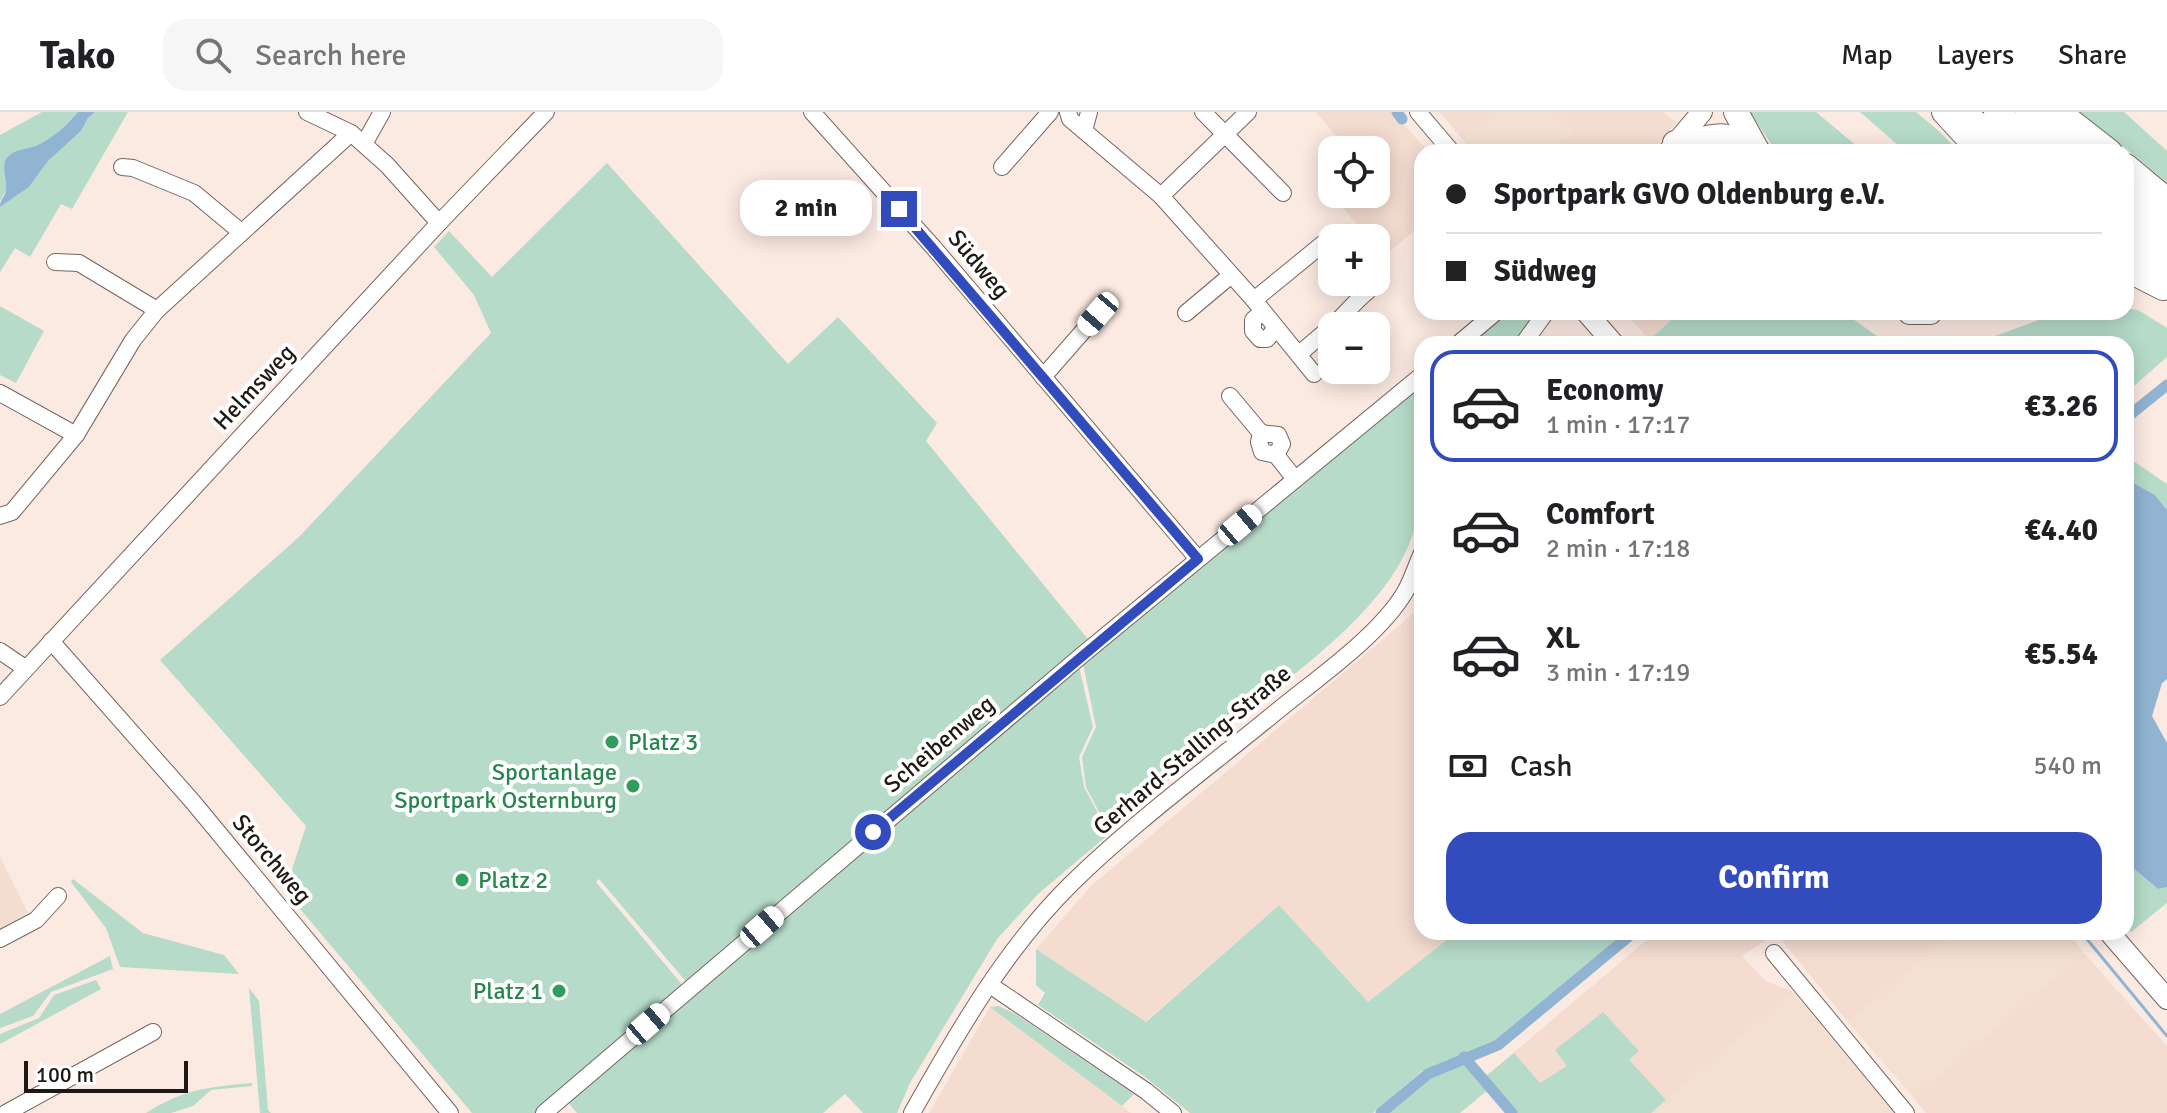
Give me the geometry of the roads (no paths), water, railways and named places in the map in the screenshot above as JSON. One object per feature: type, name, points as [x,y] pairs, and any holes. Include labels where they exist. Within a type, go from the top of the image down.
[{"type":"highway","points":[[1718,112],[1748,144]]},
{"type":"highway","points":[[1736,112],[1750,144]]},
{"type":"highway","points":[[1944,112],[1974,144]]},
{"type":"highway","points":[[1962,112],[2004,144]]},
{"type":"highway","points":[[1996,112],[2036,144]]},
{"type":"highway","points":[[2028,112],[2068,144]]},
{"type":"highway","points":[[2059,112],[2100,144]]},
{"type":"highway","points":[[1689,144],[1714,135],[1742,144]]},
{"type":"highway","points":[[2134,173],[2167,200]]},
{"type":"highway","points":[[2134,199],[2167,226]]},
{"type":"highway","points":[[2134,224],[2167,252]]},
{"type":"highway","points":[[2134,249],[2167,276]]},
{"type":"highway","points":[[2134,273],[2167,291]]},
{"type":"main road","points":[[1674,144],[1702,112]]},
{"type":"main road","points":[[1593,320],[1607,336]]},
{"type":"main road","points":[[2116,940],[2165,993]]},
{"type":"street","points":[[307,112],[351,133],[387,165],[439,223]]},
{"type":"street","points":[[364,144],[382,112]]},
{"type":"street","name":"Helmsweg","points":[[0,697],[439,223],[546,112]]},
{"type":"street","name":"Südweg","points":[[812,112],[934,248],[1198,559]]},
{"type":"street","points":[[1002,167],[1050,112]]},
{"type":"street","points":[[1066,112],[1161,196],[1258,306]]},
{"type":"street","points":[[1084,131],[1089,112]]},
{"type":"street","points":[[1203,112],[1283,193]]},
{"type":"street","points":[[1161,196],[1248,112]]},
{"type":"street","points":[[1418,112],[1445,144]]},
{"type":"street","points":[[0,516],[12,512],[76,435],[133,340],[157,310],[351,133]]},
{"type":"street","points":[[122,167],[133,168],[194,193],[241,232]]},
{"type":"street","points":[[1314,374],[1276,328],[1267,339],[1260,339],[1253,331],[1253,320],[1258,306],[1318,249]]},
{"type":"street","points":[[55,262],[79,263],[157,310]]},
{"type":"street","points":[[1186,313],[1230,276]]},
{"type":"street","points":[[1346,312],[1362,296]]},
{"type":"street","points":[[1043,377],[1098,314]]},
{"type":"street","points":[[1468,336],[1486,320]]},
{"type":"street","points":[[1299,354],[1318,338]]},
{"type":"street","name":"Scheibenweg","points":[[544,1113],[917,794],[1414,382]]},
{"type":"street","points":[[0,393],[76,435]]},
{"type":"street","points":[[1230,396],[1261,433],[1278,435],[1282,444],[1276,455],[1295,479]]},
{"type":"street","name":"Gerhard-Stalling-Straße","points":[[912,1113],[945,1054],[1018,943],[1071,884],[1384,619],[1405,592],[1414,571]]},
{"type":"street","name":"Storchweg","points":[[51,641],[201,812],[450,1113]]},
{"type":"street","points":[[0,651],[25,668]]},
{"type":"street","points":[[0,939],[36,920],[58,896]]},
{"type":"street","points":[[1774,953],[1906,1113]]},
{"type":"street","points":[[990,985],[1134,1082],[1173,1113]]},
{"type":"street","points":[[6,1113],[153,1032]]},
{"type":"water","points":[[78,112],[95,112],[81,131],[48,161],[29,187],[0,207],[6,190],[6,159],[51,137]]},
{"type":"water","points":[[2134,484],[2155,495],[2167,510],[2167,679],[2162,683],[2152,716],[2167,743],[2167,887],[2158,889],[2134,869]]},
{"type":"waterway","points":[[1397,112],[1402,119]]},
{"type":"waterway","points":[[2134,412],[2167,385]]},
{"type":"waterway","points":[[1381,1113],[1428,1074],[1498,1045],[1624,940]]},
{"type":"waterway","points":[[2088,940],[2167,1036]]},
{"type":"waterway","points":[[1464,1057],[1512,1113]]},
{"type":"place","name":"Platz 3","points":[[612,742]]},
{"type":"place","name":"Sportanlage Sportpark Osternburg","points":[[633,786]]},
{"type":"place","name":"Platz 2","points":[[462,880]]},
{"type":"place","name":"Platz 1","points":[[559,991]]}]
